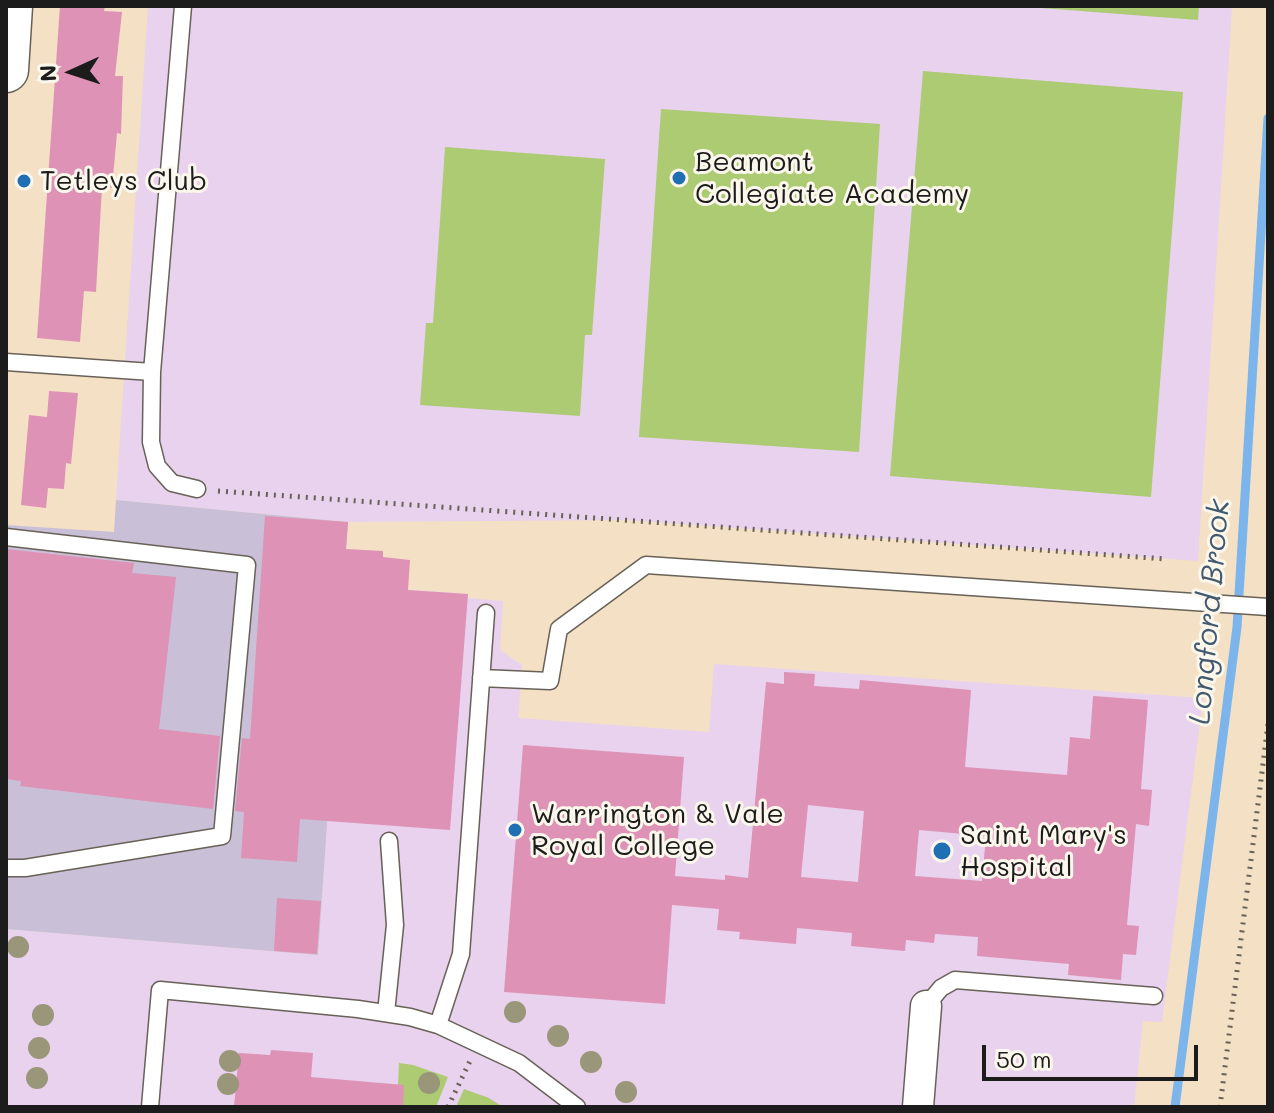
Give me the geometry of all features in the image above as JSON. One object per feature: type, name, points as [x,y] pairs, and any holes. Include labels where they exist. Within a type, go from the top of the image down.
[{"type":"main road","points":[[6,70],[10,6]]},
{"type":"street","points":[[918,1107],[926,1006]]},
{"type":"lane","points":[[183,6],[152,372],[151,442],[157,466],[172,483],[197,489]]},
{"type":"lane","points":[[6,362],[152,372]]},
{"type":"lane","points":[[6,537],[247,565],[222,836],[25,868],[6,868]]},
{"type":"lane","points":[[481,678],[550,681],[559,629],[646,565],[1268,607]]},
{"type":"lane","points":[[438,1025],[461,954],[486,613]]},
{"type":"lane","points":[[386,1013],[395,925],[389,841]]},
{"type":"lane","points":[[926,1006],[941,988],[955,980],[1154,996]]},
{"type":"lane","points":[[150,1107],[160,990],[386,1013],[438,1025],[519,1063],[577,1107]]},
{"type":"path","points":[[197,489],[1166,559]]},
{"type":"path","points":[[1220,1107],[1268,724]]},
{"type":"path","points":[[448,1107],[470,1060]]},
{"type":"shaded area","name":"Beamont Collegiate Academy","points":[[148,6],[1232,6],[1198,561],[626,520],[348,522],[116,500]]},
{"type":"shaded area","points":[[116,500],[348,522],[318,955],[6,929],[6,525],[114,532]]},
{"type":"shaded area","points":[[344,585],[468,594],[468,598],[503,601],[500,650],[522,665],[518,718],[709,732],[714,664],[1203,698],[1162,1022],[1143,1021],[1134,1107],[6,1107],[6,929],[318,955]]},
{"type":"green space","points":[[1015,6],[1199,6],[1198,20]]},
{"type":"green space","points":[[923,71],[1183,92],[1151,497],[890,476]]},
{"type":"green space","points":[[661,109],[880,124],[859,452],[639,437]]},
{"type":"green space","points":[[445,147],[605,159],[592,335],[585,335],[580,416],[420,405],[426,323],[433,323]]},
{"type":"green space","points":[[399,1063],[448,1077],[436,1107],[403,1107],[398,1085]]},
{"type":"green space","points":[[464,1089],[489,1098],[503,1107],[456,1107]]},
{"type":"building","points":[[60,6],[105,6],[104,11],[122,12],[115,76],[123,76],[121,134],[117,133],[112,188],[102,187],[96,292],[84,291],[80,342],[37,338]]},
{"type":"building","points":[[49,391],[78,393],[71,464],[66,463],[64,489],[48,488],[46,508],[21,505],[29,415],[47,417]]},
{"type":"building","points":[[265,516],[348,522],[346,549],[383,551],[383,557],[410,560],[408,590],[468,594],[450,830],[300,819],[297,862],[241,858],[244,812],[235,811],[242,738],[250,739]]},
{"type":"building","points":[[6,549],[134,563],[132,573],[176,577],[159,729],[220,736],[213,809],[20,786],[21,781],[6,779]]},
{"type":"building","points":[[784,672],[815,674],[814,686],[859,689],[860,680],[971,690],[965,767],[1067,775],[1070,737],[1090,739],[1093,696],[1148,700],[1141,789],[1152,790],[1149,826],[1136,824],[1127,925],[1139,926],[1136,955],[1123,954],[1121,980],[1068,975],[1069,964],[977,956],[978,937],[935,934],[934,943],[906,940],[905,951],[851,946],[852,933],[797,928],[796,944],[739,939],[740,932],[717,930],[719,909],[672,905],[665,1004],[504,992],[523,745],[684,757],[675,876],[725,880],[725,875],[748,878],[766,682],[784,684]],"holes":[[[808,805],[864,811],[858,882],[801,877]],[[919,830],[986,836],[982,881],[915,876]]]},
{"type":"building","points":[[277,898],[321,901],[317,954],[274,951]]},
{"type":"building","points":[[271,1050],[313,1053],[311,1077],[404,1085],[403,1107],[234,1107],[239,1053],[270,1055]]},
{"type":"waterway","name":"Longford Brook","points":[[1175,1107],[1237,627],[1268,118]]},
{"type":"place","name":"Beamont Collegiate Academy","points":[[679,178]]},
{"type":"place","name":"Tetleys Club","points":[[24,181]]},
{"type":"place","name":"Warrington & Vale Royal College","points":[[515,830]]},
{"type":"place","name":"Saint Mary's Hospital","points":[[942,851]]}]
